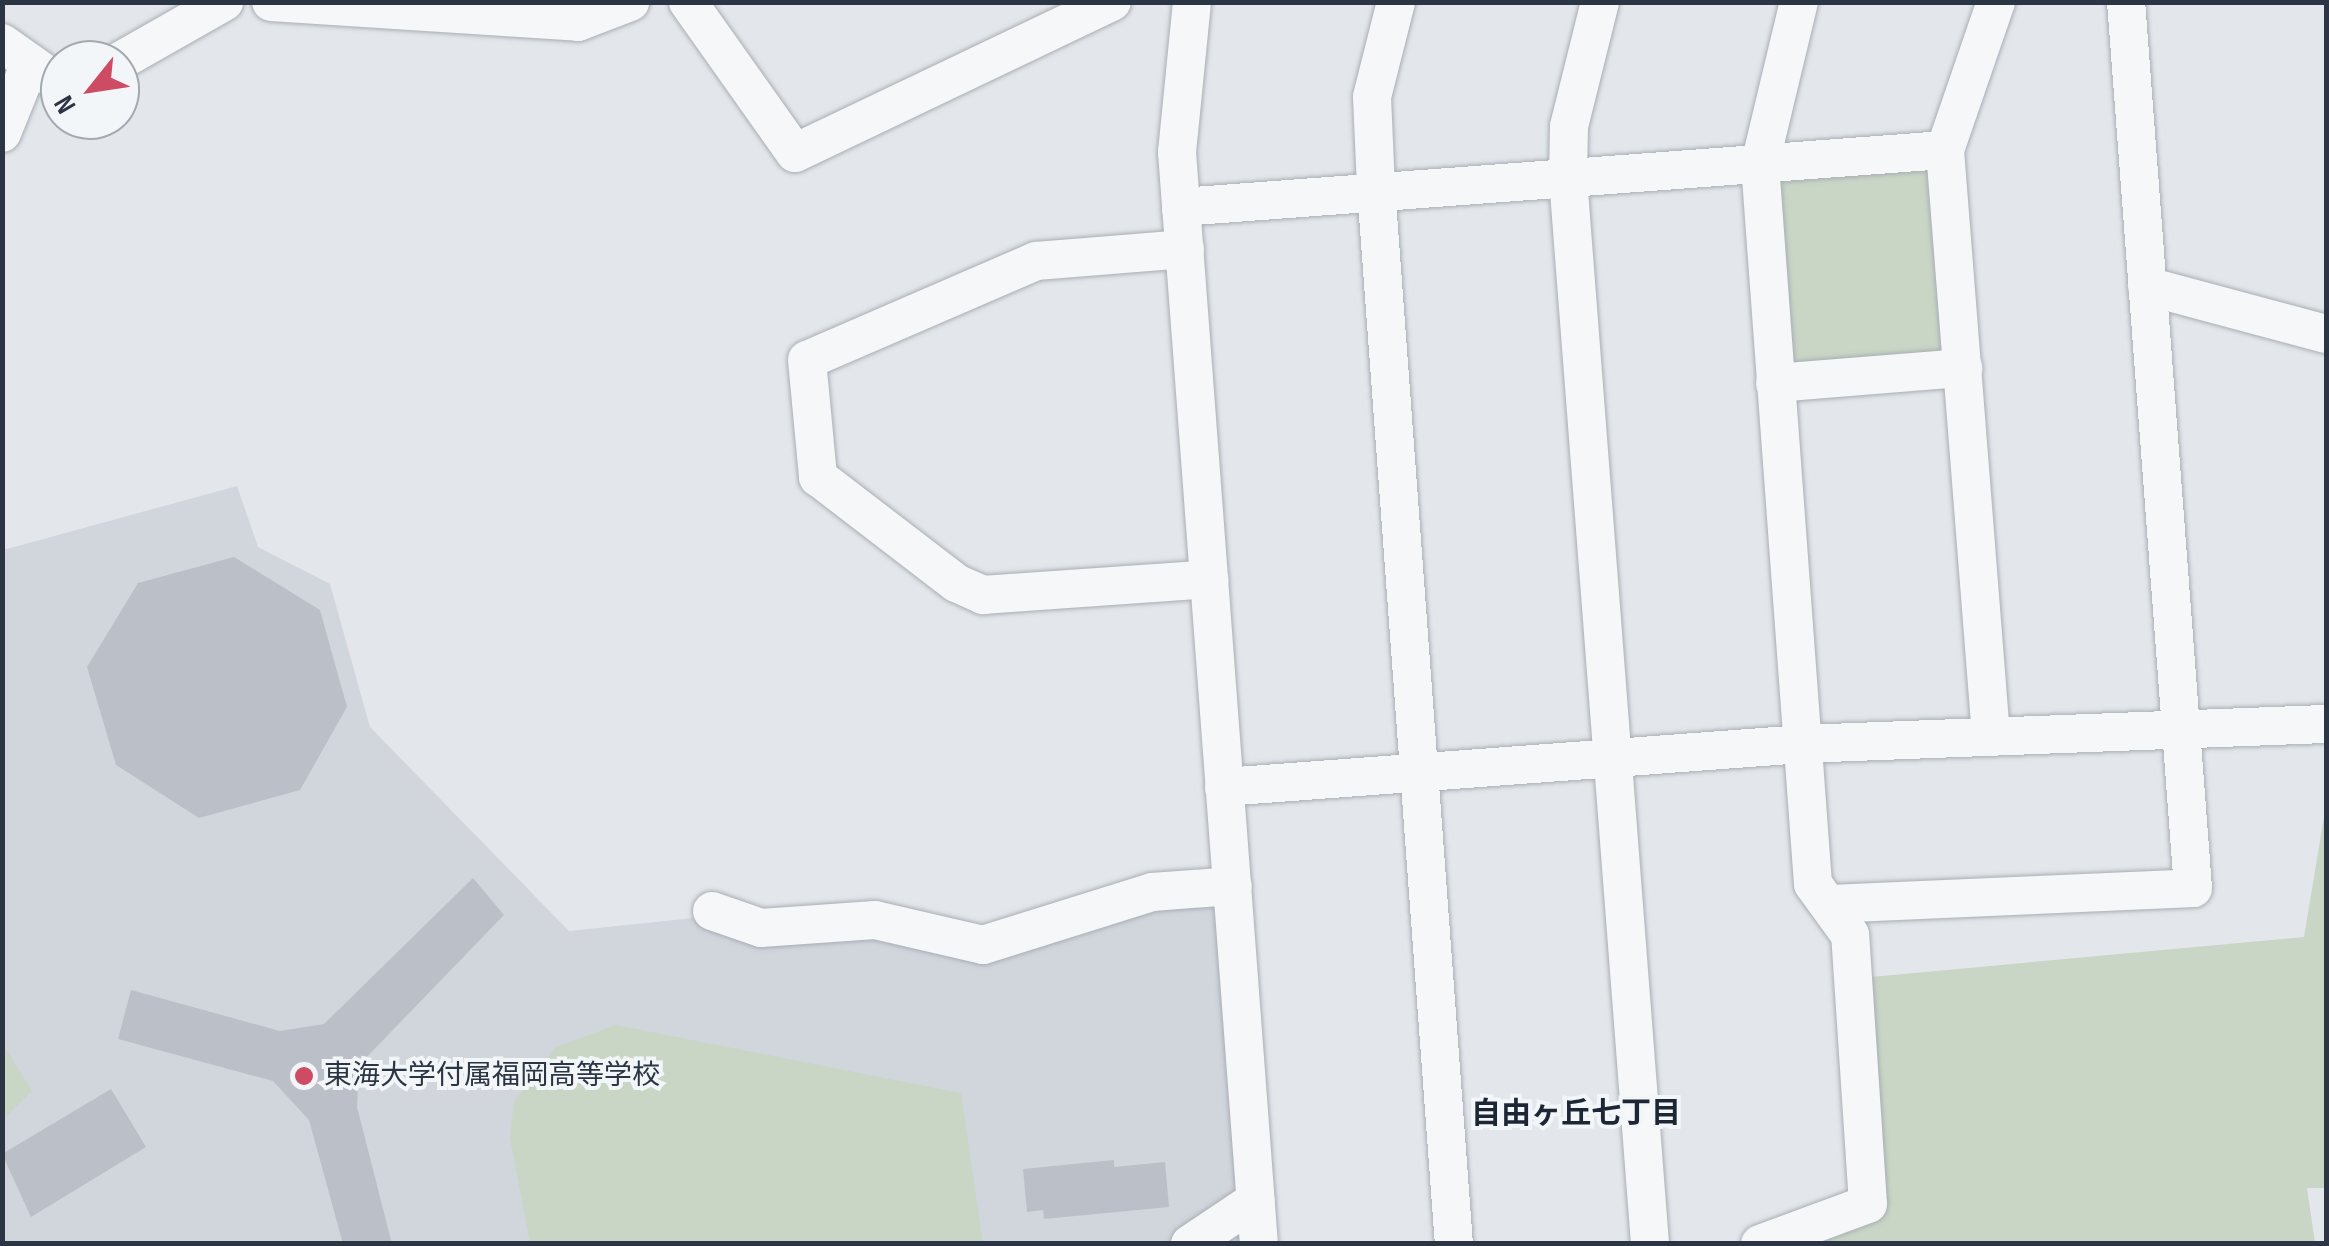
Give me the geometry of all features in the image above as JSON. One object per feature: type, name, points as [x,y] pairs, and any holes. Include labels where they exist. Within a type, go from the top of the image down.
[{"type":"street","points":[[140,50],[224,2]]},
{"type":"street","points":[[271,2],[578,22],[630,2]]},
{"type":"street","points":[[688,2],[795,153],[1112,2]]},
{"type":"street","points":[[1396,2],[1372,97],[1376,188],[1454,1244]]},
{"type":"street","points":[[1600,2],[1569,126],[1568,178],[1650,1244]]},
{"type":"street","points":[[1760,1244],[1868,1204],[1850,936],[1831,904],[1813,884],[1760,164],[1800,2]]},
{"type":"street","points":[[1991,736],[1945,150],[1996,2]]},
{"type":"street","points":[[1831,904],[2193,888],[2126,2]]},
{"type":"street","points":[[1190,4],[1177,90],[1181,207],[1260,1244]]},
{"type":"street","points":[[2,134],[31,64]]},
{"type":"street","points":[[1181,207],[1376,188],[1945,150]]},
{"type":"street","points":[[1184,249],[1036,261],[807,360],[818,477],[956,583],[984,594],[1209,579]]},
{"type":"street","points":[[2147,286],[2326,334]]},
{"type":"street","points":[[1775,383],[1963,368]]},
{"type":"street","points":[[1224,787],[1802,744],[2326,724]]},
{"type":"street","points":[[712,911],[761,928],[875,920],[982,944],[1152,892],[1232,886]]},
{"type":"street","points":[[1190,1244],[1256,1200]]},
{"type":"shaded area","points":[[237,486],[258,547],[330,584],[370,727],[569,931],[703,917],[879,930],[984,952],[1154,902],[1219,903],[1245,1243],[3,1244],[3,550]]},
{"type":"green space","points":[[1929,163],[1951,355],[1793,373],[1778,175]]},
{"type":"green space","points":[[2326,805],[2326,1188],[2307,1188],[2315,1243],[1782,1244],[1874,1198],[1860,978],[2304,937]]},
{"type":"green space","points":[[616,1025],[961,1093],[983,1243],[530,1243],[510,1138],[514,1102],[554,1048]]},
{"type":"green space","points":[[3,1044],[32,1091],[3,1120]]},
{"type":"building","points":[[234,557],[320,610],[347,707],[300,790],[199,818],[116,765],[87,667],[138,583]]},
{"type":"building","points":[[473,878],[504,915],[359,1065],[357,1107],[392,1244],[343,1244],[309,1120],[273,1081],[118,1039],[131,990],[280,1031],[324,1024]]},
{"type":"building","points":[[111,1089],[146,1147],[31,1217],[2,1154]]},
{"type":"building","points":[[1114,1160],[1114,1167],[1165,1162],[1169,1207],[1044,1219],[1043,1210],[1027,1212],[1023,1169]]},
{"type":"place","name":"東海大学付属福岡高等学校","points":[[304,1076]]},
{"type":"district","name":"自由ヶ丘七丁目","points":[[1576,1114]]}]
